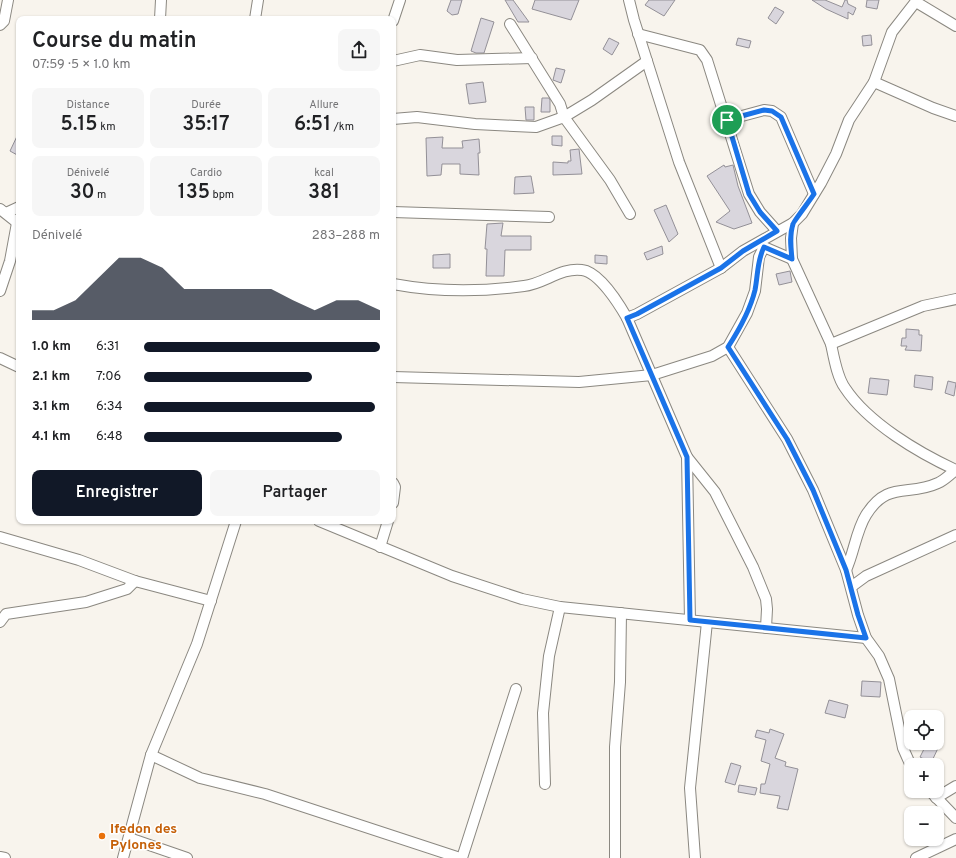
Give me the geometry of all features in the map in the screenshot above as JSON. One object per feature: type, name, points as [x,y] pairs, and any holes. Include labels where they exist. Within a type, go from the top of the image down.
[{"type":"street","points":[[0,25],[4,21],[8,0]]},
{"type":"street","points":[[160,16],[161,0]]},
{"type":"street","points":[[255,16],[258,0]]},
{"type":"street","points":[[395,16],[400,0]]},
{"type":"street","points":[[629,0],[638,34],[679,162],[721,268]]},
{"type":"street","points":[[627,318],[721,268],[761,244],[777,231],[793,223],[802,214],[836,154],[849,120],[874,82],[892,32],[917,1],[956,26]]},
{"type":"street","points":[[510,24],[560,104],[564,117],[610,180],[630,214]]},
{"type":"street","points":[[638,34],[700,50],[707,60],[749,194],[760,212],[777,231]]},
{"type":"street","points":[[396,60],[420,55],[457,60],[532,58]]},
{"type":"street","points":[[396,119],[417,117],[475,124],[536,127],[564,117],[592,100],[647,61]]},
{"type":"street","points":[[874,82],[933,108],[956,116]]},
{"type":"street","points":[[727,120],[764,110],[772,111],[781,117],[814,194]]},
{"type":"street","points":[[3,211],[16,208]]},
{"type":"street","points":[[3,211],[16,221]]},
{"type":"street","points":[[396,212],[549,216]]},
{"type":"street","points":[[793,223],[790,238],[792,259],[801,274],[831,344],[844,387],[859,406],[894,434],[929,456],[956,470],[939,483],[892,492],[876,500],[865,517],[852,557],[846,570]]},
{"type":"street","points":[[0,291],[10,261],[16,232]]},
{"type":"street","points":[[761,244],[792,259]]},
{"type":"street","points":[[396,377],[579,382],[652,375],[712,356],[728,347],[747,313],[755,291],[761,244]]},
{"type":"street","points":[[396,284],[446,290],[525,286],[569,270],[583,270],[595,277],[613,296],[627,318],[687,457],[715,492],[753,567],[766,598],[766,628]]},
{"type":"street","points":[[831,344],[923,306],[956,299]]},
{"type":"street","points":[[728,347],[787,439],[813,490],[846,570],[866,638],[879,656],[889,679],[903,748],[907,758]]},
{"type":"street","points":[[0,358],[16,366]]},
{"type":"street","points":[[687,457],[690,620]]},
{"type":"street","points":[[123,858],[151,755],[197,644],[235,524]]},
{"type":"street","points":[[326,524],[452,576],[522,599],[560,607],[866,638]]},
{"type":"street","points":[[380,547],[387,524]]},
{"type":"street","points":[[851,587],[866,576],[956,535]]},
{"type":"street","points":[[0,537],[78,560],[135,581],[211,601]]},
{"type":"street","points":[[0,622],[6,614],[93,600],[127,589],[135,581]]},
{"type":"street","points":[[545,784],[544,713],[549,656],[560,607]]},
{"type":"street","points":[[615,858],[615,754],[620,682],[621,613]]},
{"type":"street","points":[[694,858],[690,788],[707,622]]},
{"type":"street","points":[[151,755],[200,778],[272,796],[461,858],[516,689]]},
{"type":"street","points":[[944,790],[956,786]]},
{"type":"street","points":[[937,798],[956,818]]},
{"type":"street","points":[[129,838],[187,858]]},
{"type":"street","points":[[916,858],[956,839]]},
{"type":"street","points":[[0,857],[5,858]]},
{"type":"building","points":[[451,0],[462,0],[458,14],[452,15],[447,11]]},
{"type":"building","points":[[505,0],[513,0],[529,22],[518,22]]},
{"type":"building","points":[[535,0],[579,0],[571,20],[532,9]]},
{"type":"building","points":[[649,0],[675,0],[664,16],[645,5]]},
{"type":"building","points":[[812,0],[825,0],[842,7],[845,0],[847,0],[848,4],[856,8],[853,15],[848,12],[848,19],[826,9]]},
{"type":"building","points":[[867,0],[879,0],[877,9],[866,7]]},
{"type":"building","points":[[775,7],[784,12],[776,24],[768,18]]},
{"type":"building","points":[[481,18],[494,22],[484,53],[476,53],[471,51]]},
{"type":"building","points":[[871,35],[872,45],[863,46],[862,36]]},
{"type":"building","points":[[609,38],[619,43],[612,55],[603,49]]},
{"type":"building","points":[[738,38],[751,41],[749,48],[736,45]]},
{"type":"building","points":[[556,68],[565,70],[561,83],[553,80]]},
{"type":"building","points":[[483,82],[486,102],[469,104],[466,84]]},
{"type":"building","points":[[542,98],[549,98],[550,112],[541,112]]},
{"type":"building","points":[[525,107],[534,107],[534,120],[526,120]]},
{"type":"building","points":[[552,136],[562,136],[562,146],[552,145]]},
{"type":"building","points":[[443,137],[442,148],[463,148],[462,141],[479,139],[479,175],[460,174],[460,164],[442,164],[441,175],[427,176],[426,138]]},
{"type":"building","points":[[16,138],[16,154],[10,151]]},
{"type":"building","points":[[579,149],[582,174],[553,175],[553,162],[568,163],[568,161],[571,161],[570,150]]},
{"type":"building","points":[[724,165],[725,167],[733,165],[738,186],[752,223],[734,229],[716,222],[730,211],[707,176]]},
{"type":"building","points":[[531,176],[534,193],[514,194],[515,177]]},
{"type":"building","points":[[666,205],[678,234],[669,242],[654,210]]},
{"type":"building","points":[[503,223],[501,236],[531,236],[531,250],[505,250],[504,276],[486,276],[487,249],[485,249],[487,224]]},
{"type":"building","points":[[662,246],[663,254],[647,260],[644,253]]},
{"type":"building","points":[[450,254],[450,268],[433,268],[433,255]]},
{"type":"building","points":[[595,255],[607,256],[607,264],[595,263]]},
{"type":"building","points":[[790,271],[792,282],[779,285],[776,274]]},
{"type":"building","points":[[906,329],[919,330],[919,335],[922,335],[921,351],[905,350],[907,346],[901,346],[902,338],[906,338]]},
{"type":"building","points":[[915,375],[933,377],[932,390],[914,387]]},
{"type":"building","points":[[870,378],[889,380],[887,395],[868,393]]},
{"type":"building","points":[[948,381],[956,383],[954,396],[945,393]]},
{"type":"building","points":[[862,681],[881,682],[880,697],[861,696]]},
{"type":"building","points":[[829,700],[848,705],[845,718],[825,713]]},
{"type":"building","points":[[770,729],[784,734],[775,758],[786,762],[785,766],[798,769],[788,810],[777,808],[780,796],[760,793],[761,784],[765,784],[770,764],[761,761],[766,740],[755,737],[757,730],[769,733]]},
{"type":"building","points":[[924,750],[937,750],[933,758],[920,757]]},
{"type":"building","points":[[731,763],[741,766],[735,785],[725,782]]},
{"type":"building","points":[[739,785],[757,788],[755,795],[738,792]]},
{"type":"place","name":"Ifedon des Pylones","points":[[102,836]]},
{"type":"route","points":[[764,110],[772,111],[781,117],[814,194],[802,214],[793,223],[790,238],[792,259],[764,247],[759,257],[755,291],[747,313],[728,347],[752,387],[787,439],[813,490],[846,570],[866,638],[690,620],[687,457],[679,435],[664,405],[627,318],[721,268],[743,251],[777,231],[760,212],[749,194],[727,120],[764,110]]}]
